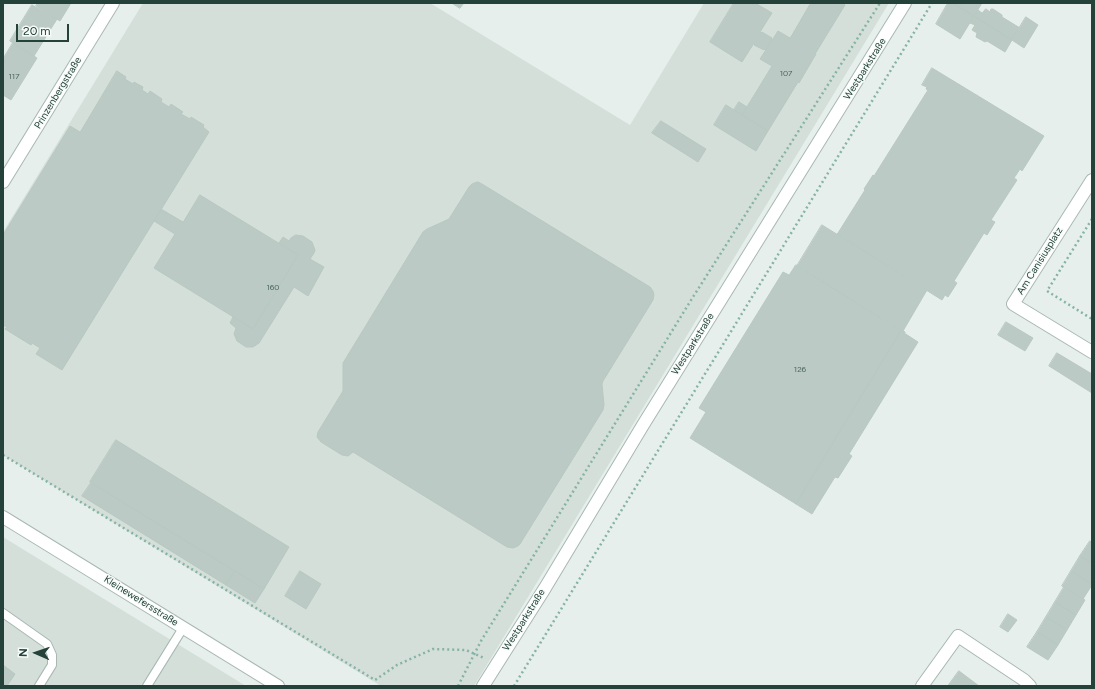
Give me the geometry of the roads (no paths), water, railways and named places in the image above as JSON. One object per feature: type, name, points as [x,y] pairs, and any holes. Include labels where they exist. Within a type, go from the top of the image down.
[{"type":"street","name":"Prinzenbergstraße","points":[[3,182],[7,168],[113,3]]},
{"type":"street","name":"Westparkstraße","points":[[483,686],[545,588],[651,412],[905,3]]},
{"type":"street","name":"Am Canisiusplatz","points":[[1092,180],[1012,304],[1092,352]]},
{"type":"street","name":"Kleinewefersstraße","points":[[3,518],[278,686]]},
{"type":"street","points":[[922,686],[958,636],[1025,684]]},
{"type":"lane","points":[[3,613],[47,644],[52,655],[52,665],[39,686]]},
{"type":"lane","points":[[147,686],[183,628]]}]
